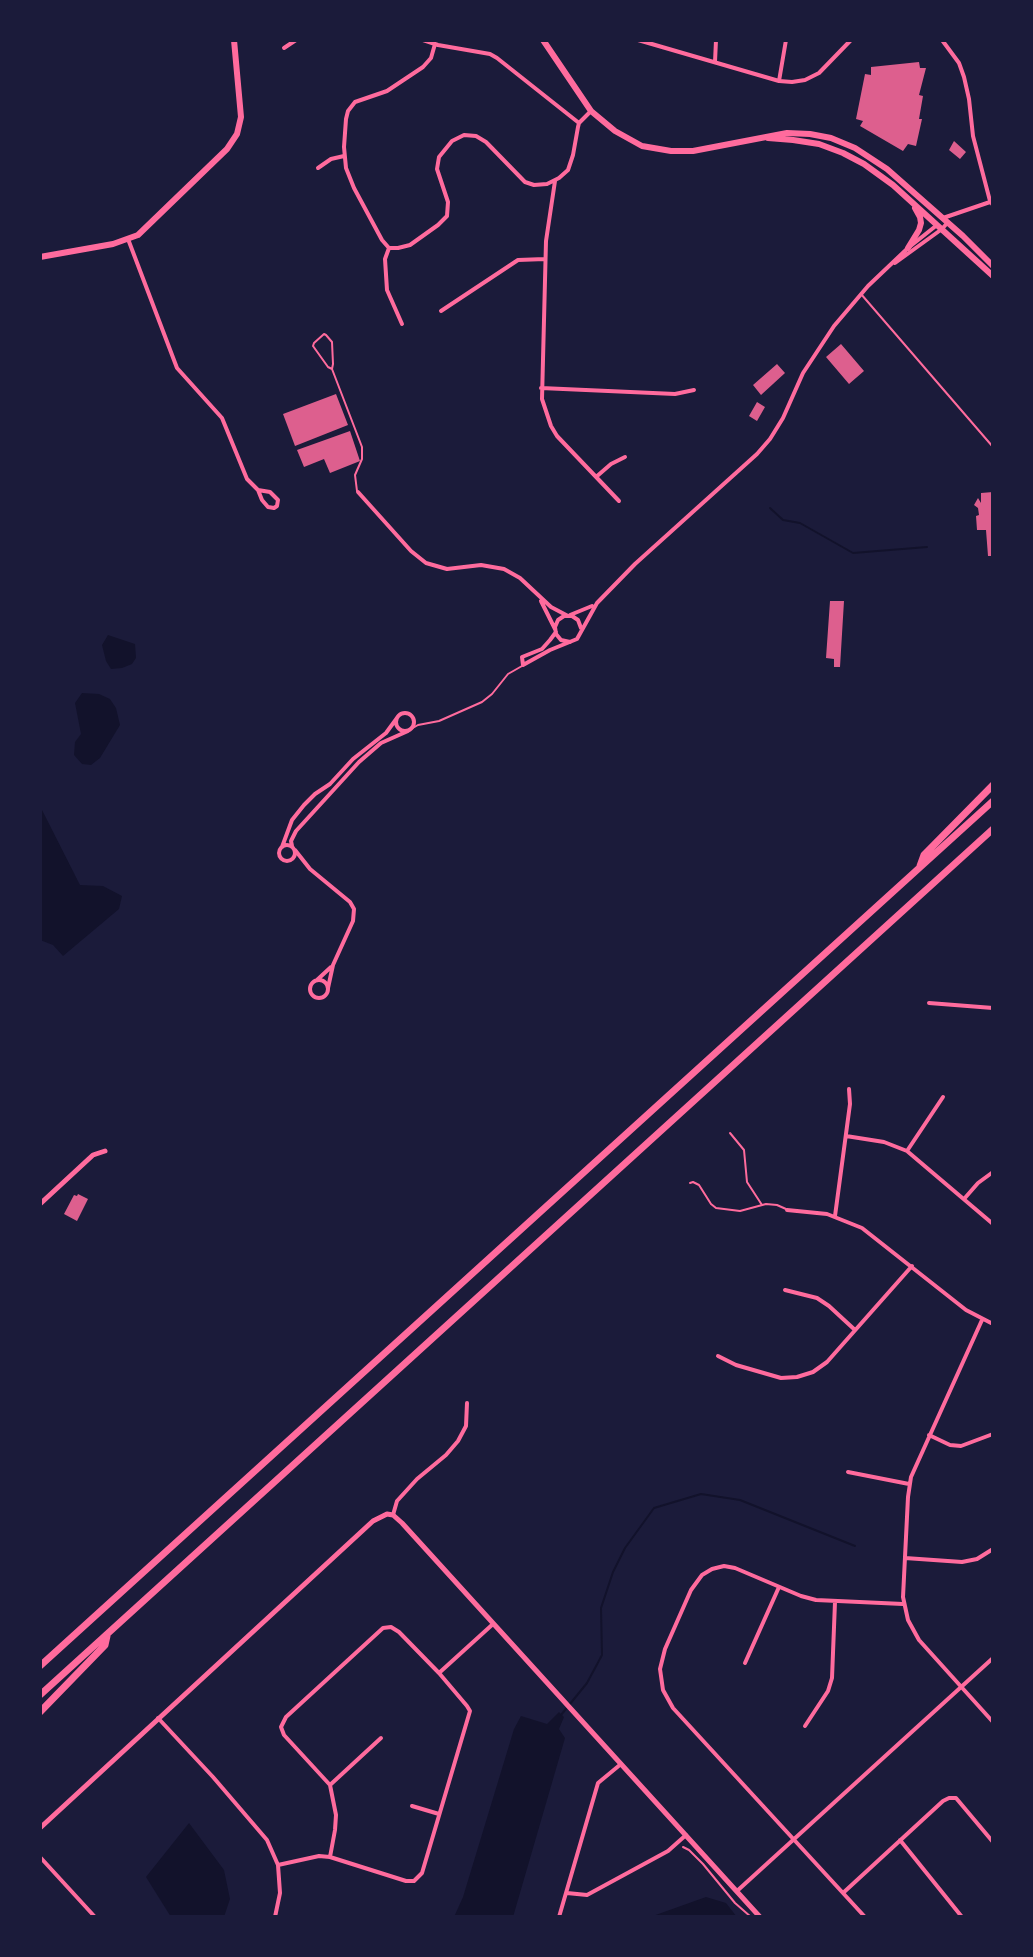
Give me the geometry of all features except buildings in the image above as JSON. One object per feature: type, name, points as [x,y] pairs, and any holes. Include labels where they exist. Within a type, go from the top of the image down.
[{"type":"highway","points":[[919,868],[924,855],[993,785]]},
{"type":"highway","points":[[40,1666],[993,801]]},
{"type":"highway","points":[[40,1695],[991,832]]},
{"type":"highway","points":[[40,1712],[105,1645],[108,1633]]},
{"type":"main road","points":[[40,257],[113,244],[138,235],[227,149],[237,134],[241,117],[234,40]]},
{"type":"main road","points":[[543,40],[591,111],[615,131],[642,146],[693,151],[779,134],[826,136],[847,144],[887,169],[993,266]]},
{"type":"main road","points":[[764,138],[802,141],[843,153],[885,178],[993,276]]},
{"type":"main road","points":[[906,197],[917,211],[921,223],[908,248]]},
{"type":"street","points":[[286,44],[296,40]]},
{"type":"street","points":[[423,40],[490,54],[579,123]]},
{"type":"street","points":[[638,40],[779,81],[801,81],[813,77],[826,68],[851,40]]},
{"type":"street","points":[[715,62],[716,40]]},
{"type":"street","points":[[779,81],[786,40]]},
{"type":"street","points":[[889,266],[953,214],[992,204],[973,136],[964,77],[959,63],[942,40]]},
{"type":"street","points":[[435,44],[429,61],[420,70],[387,91],[358,100],[352,104],[346,119],[346,168],[356,193],[389,248],[410,245],[447,216],[448,202],[437,163],[442,151],[458,137],[470,134],[481,138],[525,182],[543,185],[564,175],[572,163],[579,123],[591,111]]},
{"type":"street","points":[[318,168],[333,158],[344,156]]},
{"type":"street","points":[[555,181],[546,237],[542,399],[554,432],[562,443],[619,501]]},
{"type":"street","points":[[597,603],[558,620],[542,649],[522,657],[523,665],[578,637],[589,613],[635,564],[757,454],[783,418],[803,373],[818,349],[860,293],[908,248],[940,227]]},
{"type":"street","points":[[128,239],[177,368],[222,418],[247,479],[258,490],[262,500],[268,507],[277,506],[278,500],[270,492],[258,490]]},
{"type":"street","points":[[389,248],[385,259],[387,290],[402,324]]},
{"type":"street","points":[[441,311],[518,260],[545,259]]},
{"type":"street","points":[[541,388],[675,394],[694,390]]},
{"type":"street","points":[[596,477],[625,457]]},
{"type":"street","points":[[358,492],[411,551],[426,563],[447,569],[481,565],[504,569],[520,578],[556,610],[578,620],[581,631]]},
{"type":"street","points":[[540,598],[561,640],[572,641]]},
{"type":"street","points":[[310,869],[291,841],[296,831],[359,762],[383,742],[410,730],[414,723],[411,716],[403,713],[386,733],[304,805],[292,820],[279,851],[280,858],[310,869],[350,902],[354,909],[352,923],[333,965],[325,996],[316,998],[310,990],[333,965]]},
{"type":"street","points":[[397,718],[399,729],[410,730]]},
{"type":"street","points":[[282,847],[287,845],[294,848]]},
{"type":"street","points":[[290,861],[295,857],[294,848]]},
{"type":"street","points":[[315,982],[323,981],[328,988]]},
{"type":"street","points":[[929,1003],[993,1008]]},
{"type":"street","points":[[835,1216],[850,1104],[849,1089]]},
{"type":"street","points":[[907,1151],[943,1097]]},
{"type":"street","points":[[846,1136],[884,1142],[907,1151],[993,1224]]},
{"type":"street","points":[[40,1204],[93,1155],[105,1151]]},
{"type":"street","points":[[964,1199],[993,1172]]},
{"type":"street","points":[[787,1210],[835,1216],[854,1224],[873,1235],[966,1310],[993,1324]]},
{"type":"street","points":[[718,1356],[736,1365],[781,1378],[813,1372],[821,1367],[912,1266]]},
{"type":"street","points":[[785,1290],[817,1298],[855,1330]]},
{"type":"street","points":[[982,1320],[914,1468],[910,1484],[903,1604],[915,1634],[993,1722]]},
{"type":"street","points":[[393,1515],[397,1501],[458,1441],[466,1426],[467,1403]]},
{"type":"street","points":[[929,1435],[950,1445],[961,1446],[993,1434]]},
{"type":"street","points":[[848,1472],[910,1484]]},
{"type":"street","points":[[40,1828],[373,1521],[387,1514],[402,1523],[760,1917]]},
{"type":"street","points":[[905,1558],[962,1562],[977,1559],[993,1549]]},
{"type":"street","points":[[865,1917],[673,1708],[666,1697],[660,1675],[661,1661],[691,1590],[702,1575],[712,1569],[730,1567],[809,1599],[903,1604]]},
{"type":"street","points":[[745,1663],[779,1587]]},
{"type":"street","points":[[805,1726],[828,1691],[832,1678],[835,1602]]},
{"type":"street","points":[[439,1673],[493,1624]]},
{"type":"street","points":[[278,1865],[319,1856],[414,1881],[422,1873],[470,1711],[439,1673],[391,1627],[383,1628],[286,1717],[281,1727],[284,1735],[330,1785],[336,1815],[330,1857]]},
{"type":"street","points":[[737,1891],[993,1658]]},
{"type":"street","points":[[158,1718],[267,1840],[278,1865],[280,1893],[275,1917]]},
{"type":"street","points":[[330,1785],[381,1738]]},
{"type":"street","points":[[559,1917],[598,1783],[621,1764]]},
{"type":"street","points":[[843,1893],[949,1798],[956,1798],[993,1842]]},
{"type":"street","points":[[412,1806],[439,1814]]},
{"type":"street","points":[[567,1893],[587,1895],[668,1851],[686,1835]]},
{"type":"street","points":[[900,1840],[962,1917]]},
{"type":"street","points":[[40,1857],[95,1917]]},
{"type":"lane","points":[[860,293],[993,447]]},
{"type":"lane","points":[[332,369],[313,346],[324,334],[332,342],[332,369],[362,447],[355,475],[358,492]]},
{"type":"lane","points":[[410,730],[442,720],[484,700],[508,674],[523,665]]},
{"type":"lane","points":[[730,1133],[744,1150],[747,1182],[762,1205]]},
{"type":"lane","points":[[690,1183],[702,1187],[716,1208],[740,1211],[762,1205],[777,1205],[787,1210]]},
{"type":"path","points":[[681,1846],[689,1850],[751,1917]]},
{"type":"shaded area","points":[[108,635],[135,644],[136,658],[132,664],[111,669],[102,645]]},
{"type":"shaded area","points":[[82,693],[99,694],[110,699],[120,725],[100,758],[91,765],[82,764],[74,755],[75,742],[81,734],[75,703]]},
{"type":"shaded area","points":[[40,806],[80,885],[103,886],[122,896],[119,909],[63,956],[53,945],[40,940]]},
{"type":"shaded area","points":[[559,1712],[564,1717],[559,1729],[565,1738],[513,1917],[454,1917],[463,1897],[514,1729],[521,1716],[547,1724]]},
{"type":"shaded area","points":[[189,1823],[224,1870],[230,1899],[224,1917],[171,1917],[146,1877]]},
{"type":"shaded area","points":[[706,1897],[726,1903],[737,1917],[650,1917]]},
{"type":"waterway","points":[[770,508],[783,520],[800,523],[853,553],[927,547]]},
{"type":"waterway","points":[[561,1715],[587,1683],[602,1655],[601,1608],[613,1572],[625,1548],[654,1508],[701,1494],[740,1500],[855,1546]]}]
